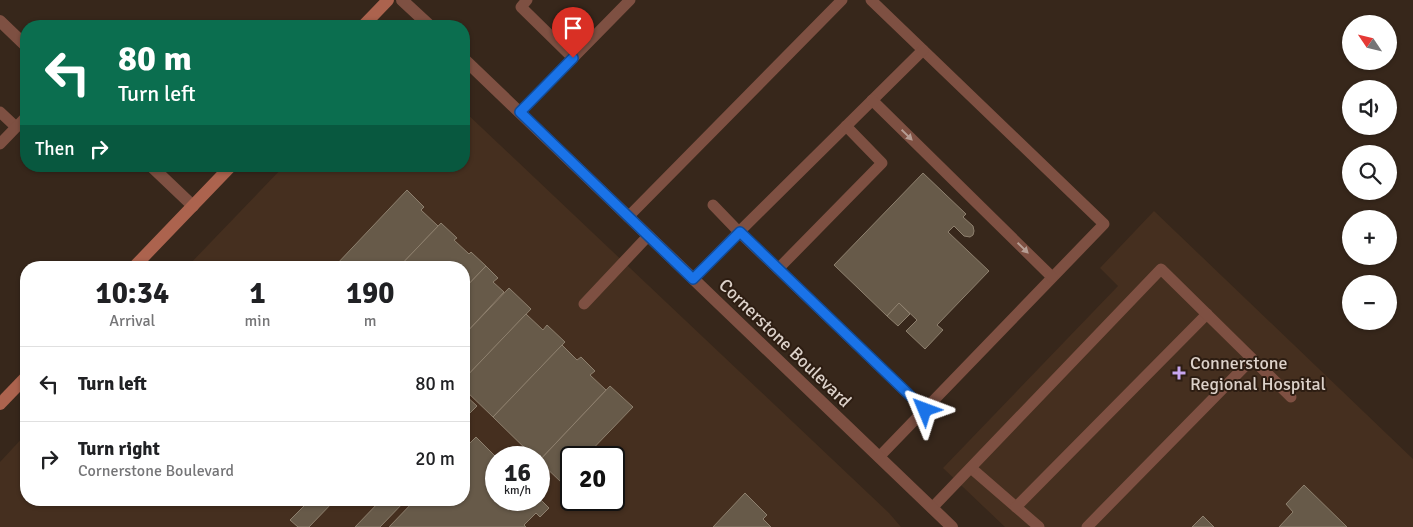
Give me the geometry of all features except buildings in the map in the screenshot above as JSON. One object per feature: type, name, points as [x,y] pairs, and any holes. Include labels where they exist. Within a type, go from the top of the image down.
[{"type":"main road","points":[[369,20],[388,0]]},
{"type":"main road","points":[[140,261],[225,172]]},
{"type":"main road","points":[[0,404],[20,383]]},
{"type":"street","points":[[402,0],[424,20]]},
{"type":"street","points":[[0,21],[20,40]]},
{"type":"street","name":"Cornerstone Boulevard","points":[[470,65],[952,527]]},
{"type":"street","points":[[157,172],[193,206]]},
{"type":"lane","points":[[527,0],[521,7],[573,58]]},
{"type":"lane","points":[[520,112],[630,0]]},
{"type":"lane","points":[[628,216],[842,0]]},
{"type":"lane","points":[[871,0],[1104,224],[879,457]]},
{"type":"lane","points":[[693,279],[923,50]]},
{"type":"lane","points":[[872,100],[1052,277]]},
{"type":"lane","points":[[0,112],[16,127]]},
{"type":"lane","points":[[0,144],[20,123]]},
{"type":"lane","points":[[778,269],[882,163],[846,126]]},
{"type":"lane","points":[[713,205],[925,410]]},
{"type":"lane","points":[[584,304],[648,236]]},
{"type":"lane","points":[[932,508],[1162,269],[1291,397]]},
{"type":"lane","points":[[1016,507],[1207,314]]},
{"type":"lane","points":[[1087,527],[1252,359]]},
{"type":"lane","points":[[971,468],[1038,527]]},
{"type":"shaded area","points":[[470,117],[889,513],[901,527],[0,527],[0,462],[20,440],[20,506],[470,506],[470,261],[193,261],[278,172],[470,172]]},
{"type":"shaded area","name":"Connerstone Regional Hospital","points":[[1154,211],[1413,459],[1413,527],[1005,527],[943,468],[1118,286],[1100,268]]},
{"type":"place","name":"Connerstone Regional Hospital","points":[[1179,373]]},
{"type":"route","points":[[573,58],[520,112],[693,279],[740,232],[925,410]]}]
